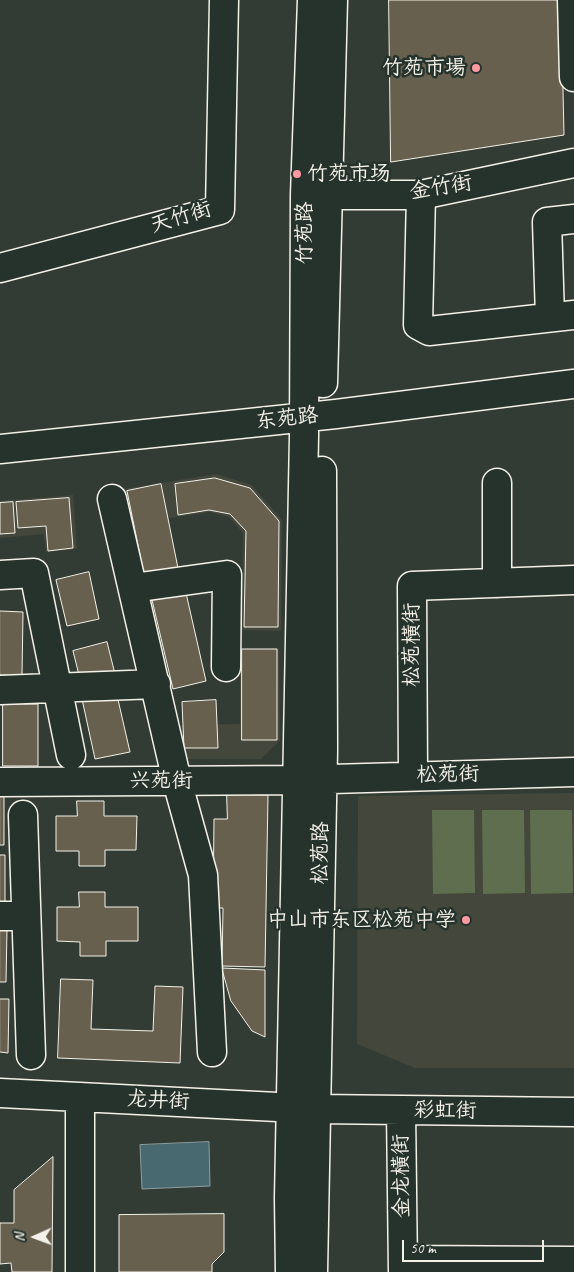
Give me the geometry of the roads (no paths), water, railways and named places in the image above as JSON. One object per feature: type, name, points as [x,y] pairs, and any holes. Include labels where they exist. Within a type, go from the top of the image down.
[{"type":"street","name":"天竹街","points":[[0,268],[220,210],[224,0]]},
{"type":"street","name":"竹苑路","points":[[312,0],[316,195],[313,425]]},
{"type":"street","name":"竹苑路","points":[[316,195],[333,0]]},
{"type":"street","points":[[572,0],[574,77]]},
{"type":"street","name":"金竹街","points":[[316,195],[421,195],[574,163]]},
{"type":"street","points":[[421,195],[418,326],[429,331],[562,316],[547,222],[574,219]]},
{"type":"street","name":"东苑路","points":[[0,466],[313,425],[574,384]]},
{"type":"street","name":"东苑路","points":[[0,449],[313,425],[574,402]]},
{"type":"street","name":"松苑路","points":[[290,1272],[304,1108],[310,779],[313,425]]},
{"type":"street","points":[[497,483],[497,583]]},
{"type":"street","points":[[112,499],[177,781],[203,875],[212,1052]]},
{"type":"street","points":[[0,575],[34,573],[71,755]]},
{"type":"street","points":[[133,588],[227,575],[226,667]]},
{"type":"street","name":"松苑横街","points":[[413,776],[412,586],[574,580]]},
{"type":"street","points":[[0,690],[156,684]]},
{"type":"street","name":"松苑街","points":[[310,779],[574,772]]},
{"type":"street","name":"兴苑街","points":[[0,782],[310,779]]},
{"type":"street","points":[[23,815],[13,916],[31,1055]]},
{"type":"street","name":"龙井街","points":[[0,1093],[304,1108]]},
{"type":"street","points":[[80,1097],[80,1272]]},
{"type":"street","name":"松苑路","points":[[304,1108],[313,1272]]},
{"type":"street","name":"彩虹街","points":[[304,1108],[574,1112]]},
{"type":"street","name":"金龙横街","points":[[401,1110],[403,1266]]},
{"type":"street","points":[[403,1266],[574,1261]]},
{"type":"water","points":[[209,1142],[210,1186],[142,1189],[140,1145]]},
{"type":"place","name":"竹苑市場","points":[[476,68]]},
{"type":"place","name":"竹苑市场","points":[[297,174]]},
{"type":"place","name":"中山市东区松苑中学","points":[[466,920]]}]
